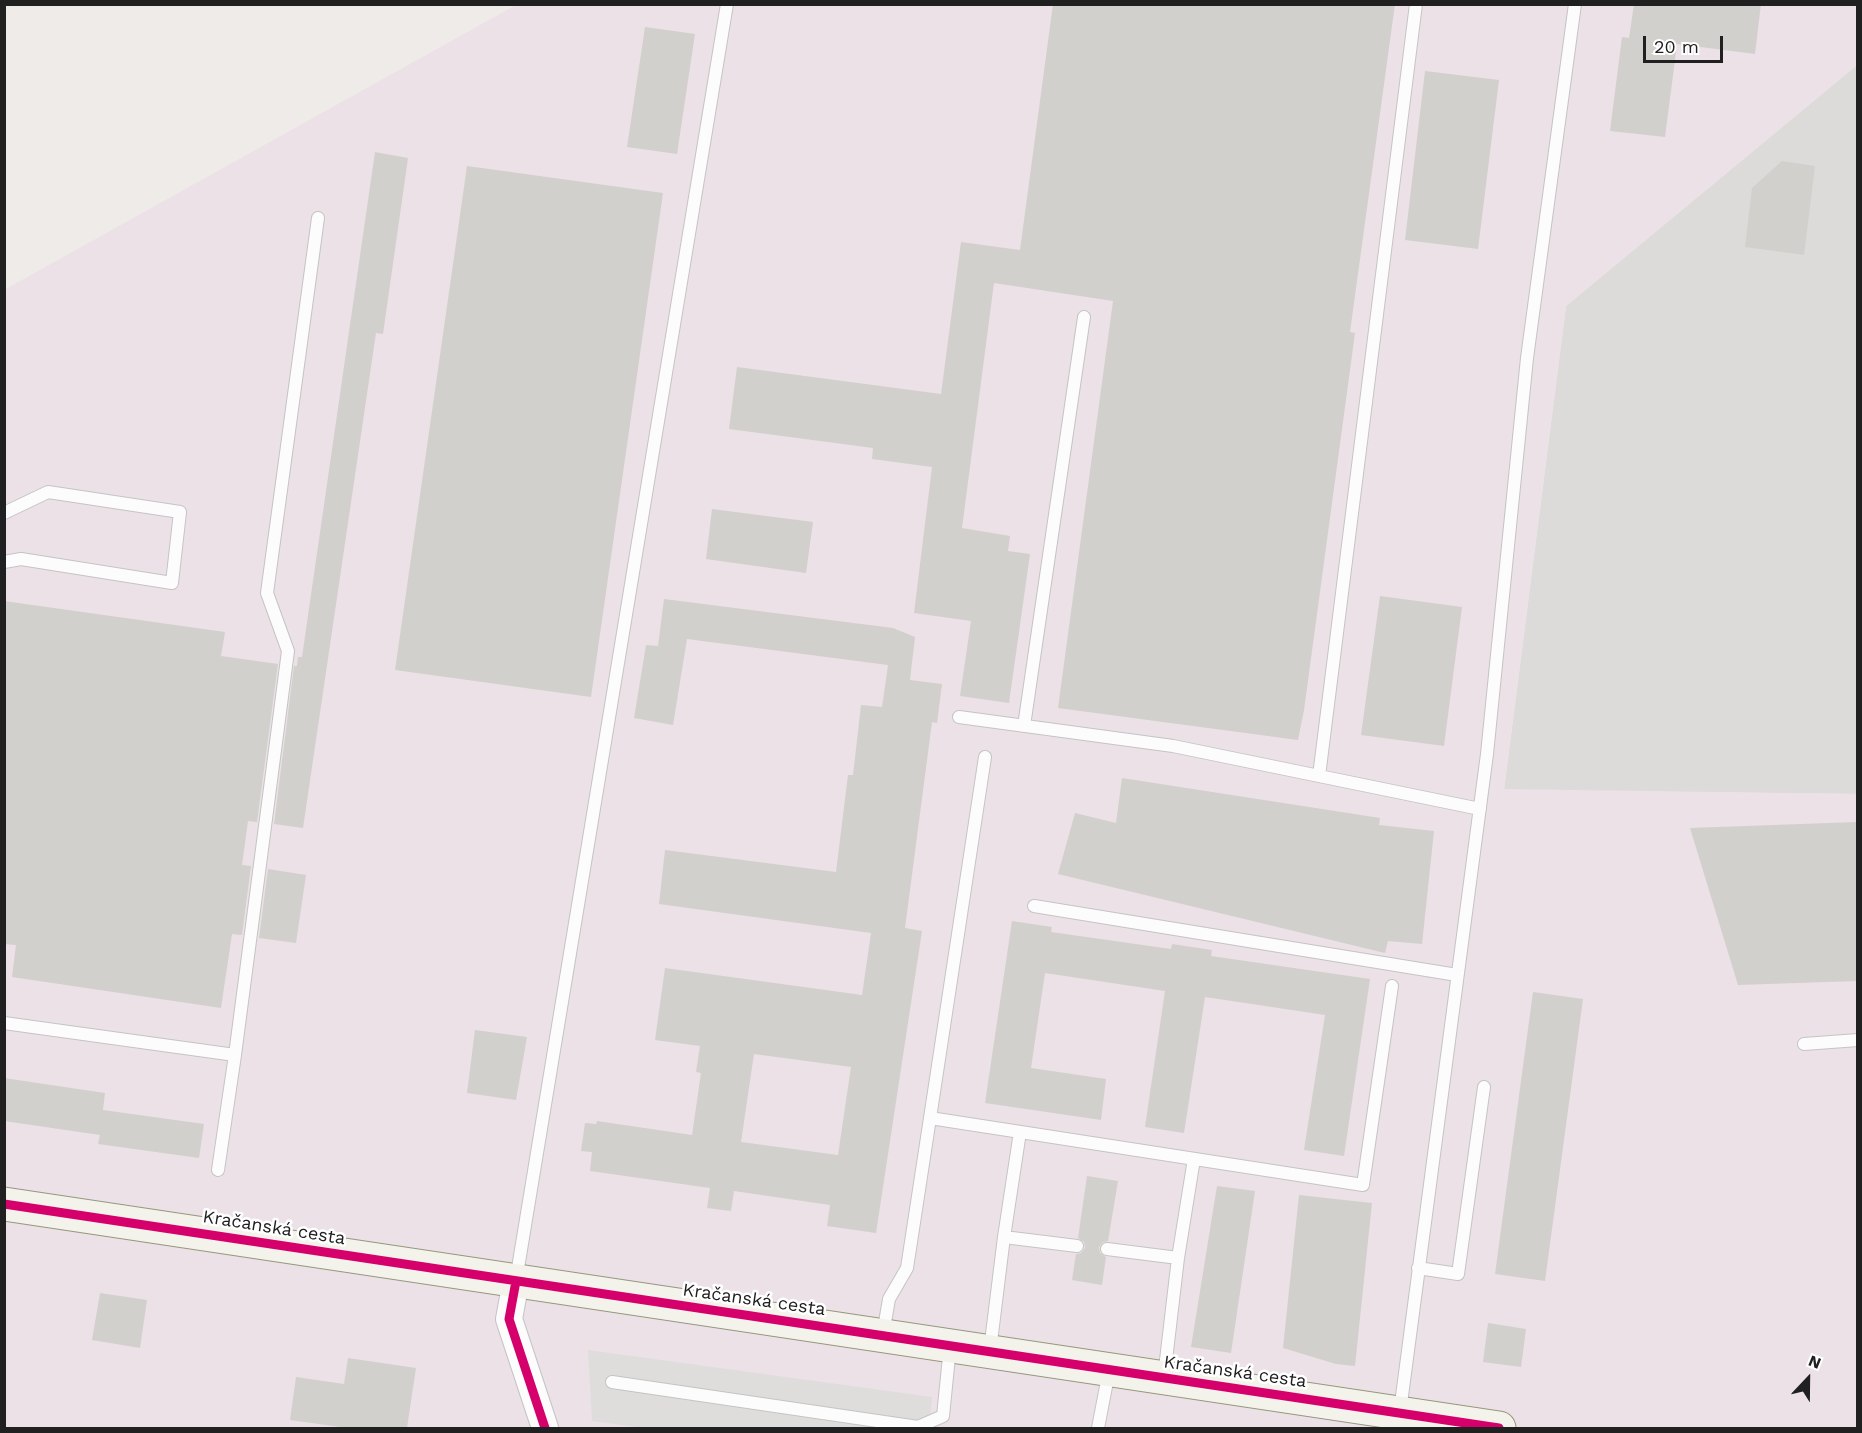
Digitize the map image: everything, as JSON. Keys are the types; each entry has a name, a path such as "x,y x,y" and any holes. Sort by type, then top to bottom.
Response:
{"street":[{"name":"Kračanská cesta","path":"4,1204 1499,1428"},
{"path":"516,1281 509,1319 545,1428"}],"lane":[{"path":"516,1281 727,4"},
{"path":"1319,776 1416,4"},
{"path":"1399,1413 1480,809 1527,358 1575,4"},
{"path":"218,1170 288,651 267,593 318,218"},
{"path":"1024,726 1084,317"},
{"path":"4,513 48,492 180,512 172,584 21,559 4,562"},
{"path":"959,717 1173,746 1480,809"},
{"path":"883,1336 889,1299 907,1268 985,757"},
{"path":"1034,906 1457,975"},
{"path":"930,1118 1363,1185 1392,986"},
{"path":"4,1023 235,1055"},
{"path":"1804,1044 1857,1040"},
{"path":"1418,1268 1458,1274 1484,1087"},
{"path":"990,1352 1020,1132"},
{"path":"1164,1378 1178,1258 1194,1159"},
{"path":"1004,1237 1077,1246"},
{"path":"1107,1249 1178,1258"},
{"path":"612,1382 918,1427 943,1416 950,1346"},
{"path":"1098,1428 1109,1370"}],"shaded area":[{"path":"516,5 1857,5 1857,65 1566,306 1504,789 1857,794 1857,1428 5,1428 4,290"},
{"path":"1857,65 1857,794 1504,790 1566,306"},
{"path":"588,1350 932,1397 929,1428 644,1428 592,1421"}],"building":[{"path":"1053,4 1395,4 1350,332 1355,333 1298,740 1058,708 1113,301 994,283 962,528 1010,536 1008,551 1030,554 1009,703 960,696 971,621 914,613 932,467 872,459 873,448 729,429 737,367 941,394 961,242 1020,250"},
{"path":"1634,4 1761,4 1755,54 1677,44 1665,137 1610,131 1622,37 1629,38"},
{"path":"645,27 695,34 677,154 627,147"},
{"path":"1425,71 1499,80 1478,249 1405,240"},
{"path":"375,152 408,158 383,334 376,333 303,828 274,824 294,666 297,666 298,657 302,657"},
{"path":"1782,161 1815,166 1804,255 1745,247 1752,188"},
{"path":"467,166 663,193 591,697 395,670"},
{"path":"712,509 813,522 806,573 706,559"},
{"path":"1380,596 1462,607 1444,746 1361,735"},
{"path":"664,599 893,628 915,637 910,680 942,684 937,723 932,722 905,928 922,931 876,1233 827,1226 830,1205 734,1191 731,1211 707,1208 710,1188 590,1171 592,1152 581,1151 585,1123 596,1124 597,1121 692,1135 701,1073 696,1072 700,1046 655,1040 665,968 862,995 871,933 659,904 665,850 836,872 848,775 853,775 861,705 882,707 888,665 687,639 673,725 634,718 646,645 658,646","holes":["754,1054 851,1067 838,1155 741,1142"]},
{"path":"4,601 225,632 221,656 278,664 257,822 248,821 242,865 251,866 242,935 232,934 221,1008 12,977 16,945 4,944"},
{"path":"1122,778 1380,818 1379,825 1434,831 1422,944 1388,941 1385,953 1058,874 1075,813 1116,823"},
{"path":"1857,822 1857,981 1738,985 1690,828"},
{"path":"268,869 306,875 296,943 259,938"},
{"path":"1012,921 1052,927 1051,932 1171,949 1172,944 1212,950 1211,956 1370,979 1344,1156 1304,1150 1325,1015 1205,997 1184,1133 1145,1127 1165,991 1045,973 1031,1068 1106,1079 1101,1120 985,1103"},
{"path":"1533,992 1583,999 1545,1281 1495,1274"},
{"path":"475,1030 527,1037 516,1100 467,1093"},
{"path":"4,1078 105,1093 103,1110 204,1124 199,1158 98,1144 100,1135 4,1121"},
{"path":"1087,1176 1118,1181 1108,1241 1103,1242 1099,1247 1100,1253 1106,1257 1102,1285 1072,1280 1076,1254 1081,1253 1085,1248 1084,1242 1078,1238"},
{"path":"1217,1186 1255,1191 1231,1353 1191,1347"},
{"path":"1299,1195 1372,1203 1355,1366 1336,1364 1283,1348"},
{"path":"100,1293 147,1300 140,1348 92,1340"},
{"path":"1488,1323 1526,1329 1521,1367 1483,1362"},
{"path":"348,1358 416,1368 407,1428 347,1428 290,1420 296,1377 344,1384"}],"cycle path":[{"path":"4,1204 1499,1428"},
{"path":"516,1281 509,1319 545,1428"}]}
